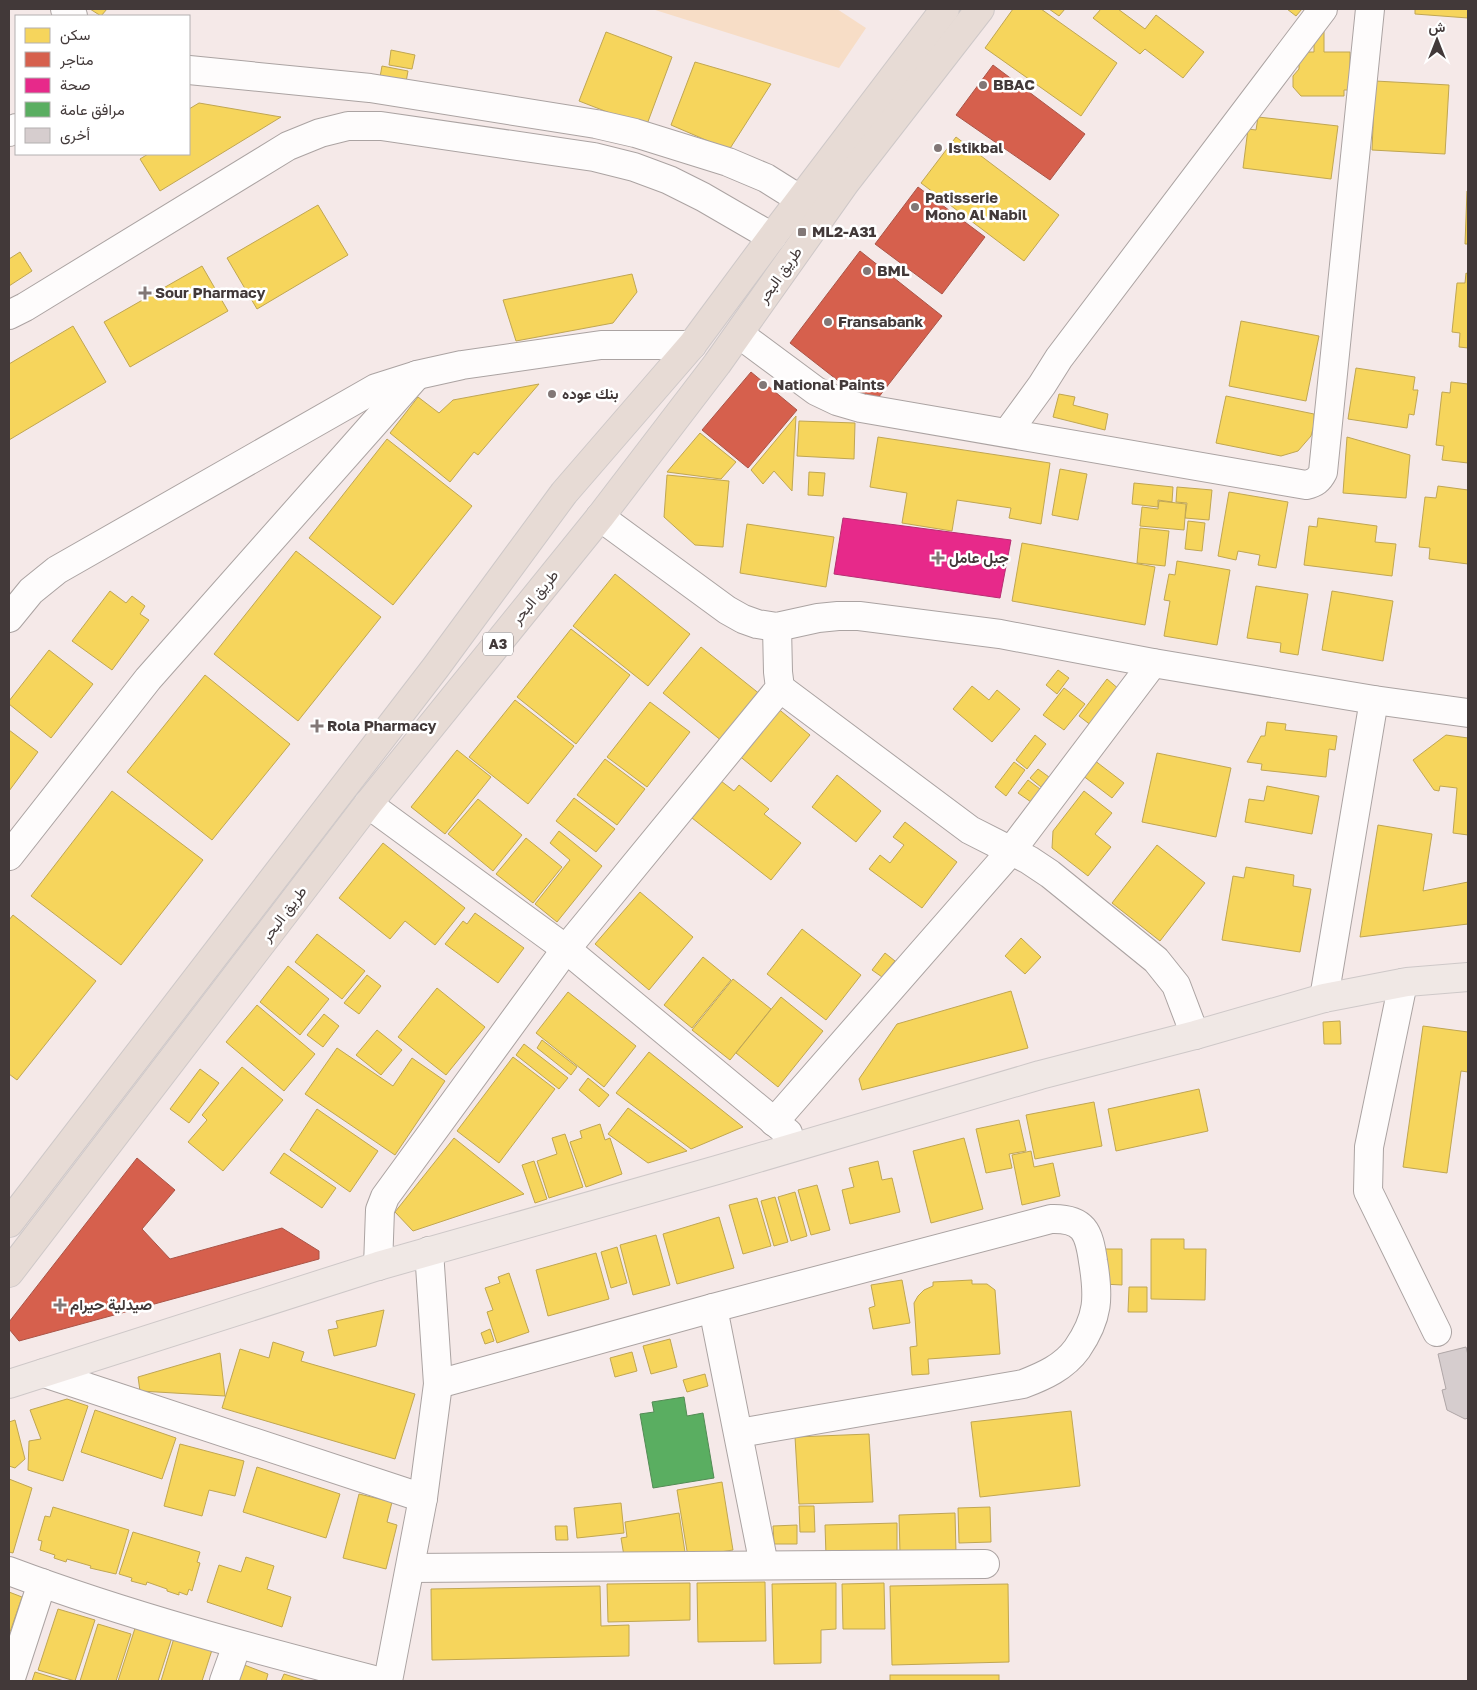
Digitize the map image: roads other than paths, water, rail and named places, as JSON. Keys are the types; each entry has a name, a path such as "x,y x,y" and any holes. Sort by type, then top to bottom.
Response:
{"highway":[{"name":"طريق البحر","path":"9,1223 436,667 564,493 692,345 944,9"},
{"name":"طريق البحر","path":"9,1273 368,804 600,517 738,334 845,183 980,9"}],"main road":[{"path":"9,1384 378,1266 803,1145 1040,1075 1195,1035 1324,998 1403,983 1468,977"}],"street":[{"path":"1007,433 1059,358 1323,9"},
{"path":"738,334 816,391 836,401 861,408 1306,485 1313,484 1323,472 1370,9"},
{"path":"190,70 370,88 596,124 635,133 728,162 766,178 801,200"},
{"path":"9,315 288,146 320,133 348,126 381,126 594,157 634,167 669,180 703,197 772,237"},
{"path":"9,618 31,591 57,570 376,388 417,375 462,364 601,345 692,345"},
{"path":"9,856 148,679 417,375"},
{"path":"600,517 727,610 757,624 777,627 818,618 859,616 1000,634 1153,663 1374,700 1468,713"},
{"path":"777,627 780,688 951,817 1050,874 1156,960 1176,985 1195,1035"},
{"path":"774,1122 1011,851 1153,663"},
{"path":"378,1266 380,1210 385,1197 566,949 780,688"},
{"path":"1324,998 1374,700"},
{"path":"368,804 566,949 803,1145"},
{"path":"1403,983 1369,1147 1368,1191 1436,1332"},
{"path":"438,1384 713,1308 1051,1219 1063,1218 1080,1224 1088,1234 1098,1298 1094,1317 1077,1350 1062,1365 1043,1376 1023,1384 738,1433"},
{"path":"388,1681 423,1498 438,1384 429,1251"},
{"path":"713,1308 764,1565"},
{"path":"44,1372 423,1498"},
{"path":"411,1568 985,1564"},
{"path":"9,1571 237,1645 378,1681"},
{"path":"10,1681 42,1583"},
{"path":"224,1681 237,1645"}],"place":[{"name":"BBAC","path":"983,85"},
{"name":"Istikbal","path":"938,148"},
{"name":"Patisserie Mono Al Nabil","path":"915,207"},
{"name":"ML2-A31","path":"802,232"},
{"name":"BML","path":"867,271"},
{"name":"Sour Pharmacy","path":"145,293"},
{"name":"Fransabank","path":"828,322"},
{"name":"National Paints","path":"763,385"},
{"name":"بنك عوده","path":"552,394"},
{"name":"جبل عامل","path":"938,558"},
{"name":"Rola Pharmacy","path":"317,726"},
{"name":"صيدلية حيرام","path":"60,1305"}]}
